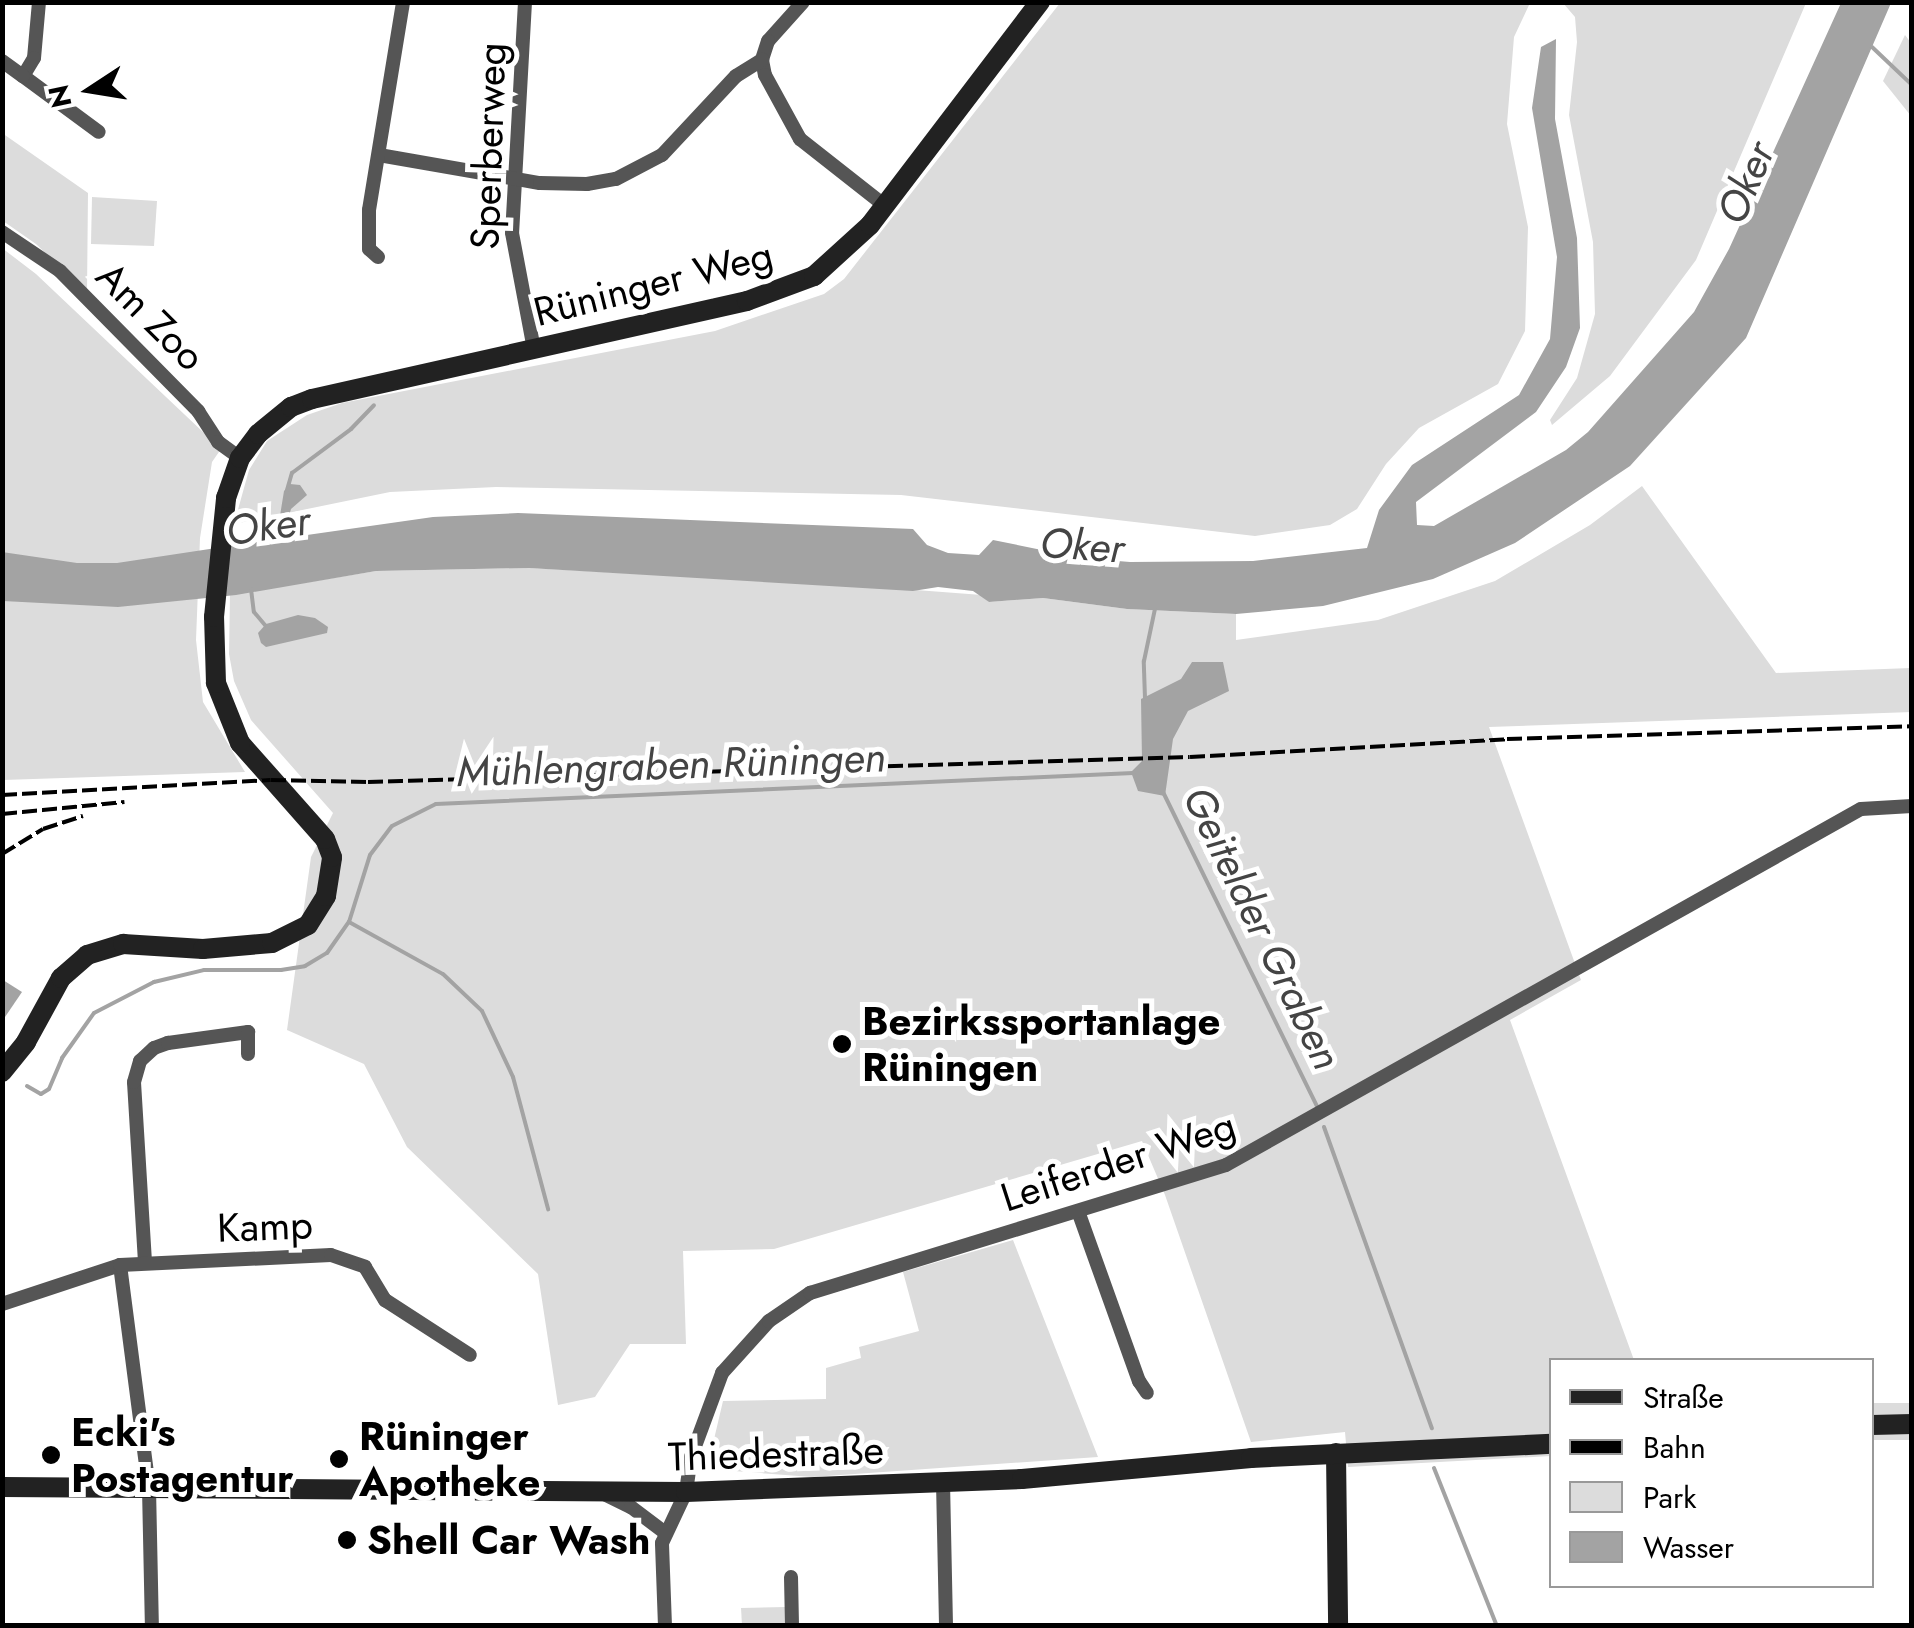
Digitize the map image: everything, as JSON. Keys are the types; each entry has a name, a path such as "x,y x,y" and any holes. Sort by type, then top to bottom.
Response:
{"street":[{"path":"23,76 34,58 39,2"},
{"path":"378,257 369,249 367,232 403,2"},
{"name":"Sperberweg","path":"525,2 514,179 515,258 534,348"},
{"path":"803,2 768,41 762,60 765,76 800,140 885,206"},
{"name":"Rüninger Weg","path":"240,458 274,420 312,399 783,290 814,276 844,253 885,206 1040,2"},
{"path":"379,155 514,179 587,184 644,168 673,146 736,76 762,60"},
{"path":"2,61 99,132"},
{"name":"Am Zoo","path":"2,232 60,271 188,399 218,442 240,458"},
{"path":"2,1072 26,1042 61,978 87,955 123,944 203,949 272,943 308,925 326,896 332,857 324,839 252,760 216,683 214,617 222,526 230,480 240,458"},
{"name":"Leiferder Weg","path":"664,1532 686,1492 691,1457 722,1373 769,1321 810,1293 851,1277 1208,1172 1247,1156 1861,810 1912,806"},
{"path":"145,1262 134,1082 140,1061 168,1042 248,1032 248,1054"},
{"path":"1078,1211 1139,1381 1148,1394"},
{"name":"Kamp","path":"2,1304 120,1265 331,1255 365,1267 384,1300 470,1355"},
{"path":"120,1265 149,1488 152,1626"},
{"path":"1874,1426 1912,1424"},
{"name":"Thiedestraße","path":"2,1487 686,1492 943,1482 1336,1454 1549,1444"},
{"path":"1336,1454 1338,1626"},
{"path":"943,1482 946,1626"},
{"path":"599,1492 631,1506 664,1532 665,1626"},
{"path":"791,1578 792,1626"}],"green space":[{"path":"1060,3 1530,3 1514,37 1507,124 1528,227 1525,331 1498,384 1419,428 1386,464 1357,509 1330,525 1255,536 901,495 496,487 390,492 234,524 249,470 267,441 307,415 342,403 715,331 824,294 844,279"},
{"path":"1563,3 1806,3 1696,260 1610,376 1552,425 1550,420 1577,378 1595,314 1593,242 1569,115 1577,42 1575,17"},
{"path":"1905,35 1911,43 1911,116 1883,81"},
{"path":"2,133 88,193 87,293 36,244 3,221"},
{"path":"92,197 157,201 154,246 91,244"},
{"path":"2,248 36,274 221,449 212,462 200,538 196,640 203,702 245,772 3,780"},
{"path":"1642,486 1776,673 1911,668 1912,712 1489,727 1581,980 1510,1020 1633,1358 1549,1358 1549,1456 1348,1467 1345,1432 1251,1442 1165,1195 1142,1141 774,1249 683,1251 686,1344 630,1344 595,1397 558,1405 538,1274 407,1147 364,1064 287,1030 311,857 333,813 251,720 234,681 229,654 230,595 376,571 529,568 850,585 982,595 989,602 1043,598 1127,609 1236,614 1236,640 1378,620 1495,581 1590,525"},
{"path":"1013,1240 1098,1457 812,1477 707,1469 723,1401 826,1399 826,1368 861,1358 859,1347 919,1331 903,1272"},
{"path":"1874,1403 1911,1403 1911,1440 1874,1440"},
{"path":"786,1607 786,1625 742,1625 741,1608"}],"water":[{"path":"1841,3 1891,3 1746,338 1630,466 1515,543 1433,579 1323,606 1236,614 1127,609 1043,598 989,602 973,591 938,587 913,591 529,568 376,571 236,595 118,607 3,601 2,552 77,563 117,563 263,541 278,528 284,491 290,484 300,485 307,495 291,509 287,523 307,535 433,517 518,513 913,529 927,545 948,553 979,555 993,540 1081,558 1130,562 1253,561 1367,548 1379,510 1412,465 1519,395 1550,339 1557,257 1532,108 1541,47 1556,39 1555,119 1577,238 1580,328 1566,367 1536,412 1416,502 1417,525 1434,526 1566,450 1588,432 1694,312 1729,249"},
{"path":"298,615 315,618 328,627 327,633 266,647 261,643 258,633 266,624"},
{"path":"1192,662 1223,662 1229,691 1188,711 1173,739 1165,796 1138,791 1131,772 1142,761 1141,699 1181,679"},
{"path":"3,980 22,992 3,1020"}],"waterway":[{"path":"1872,47 1912,85"},
{"name":"Oker","path":"287,490 292,473 351,429 374,405"},
{"path":"251,589 254,612 265,625"},
{"name":"Mühlengraben Rüningen","path":"1145,698 1144,661 1155,609"},
{"name":"Mühlengraben Rüningen","path":"27,1086 41,1094 49,1089 62,1058 94,1013 154,982 204,970 281,970 305,966 327,953 349,922 370,855 392,826 436,804 1133,773"},
{"name":"Geitelder Graben","path":"1163,792 1317,1107"},
{"path":"349,922 443,974 482,1011 513,1077 548,1209"},
{"name":"Geitelder Graben","path":"1324,1127 1432,1428"},
{"name":"Geitelder Graben","path":"1434,1468 1497,1626"}],"railway":[{"path":"2,795 271,780 368,782 1190,757 1507,739 1912,726"},
{"path":"2,814 124,802"},
{"path":"2,854 43,829 83,816"}],"place":[{"name":"Bezirkssportanlage Rüningen","path":"842,1044"},
{"name":"Ecki's Postagentur","path":"51,1455"},
{"name":"Rüninger Apotheke","path":"339,1459"},
{"name":"Shell Car Wash","path":"347,1540"}]}
